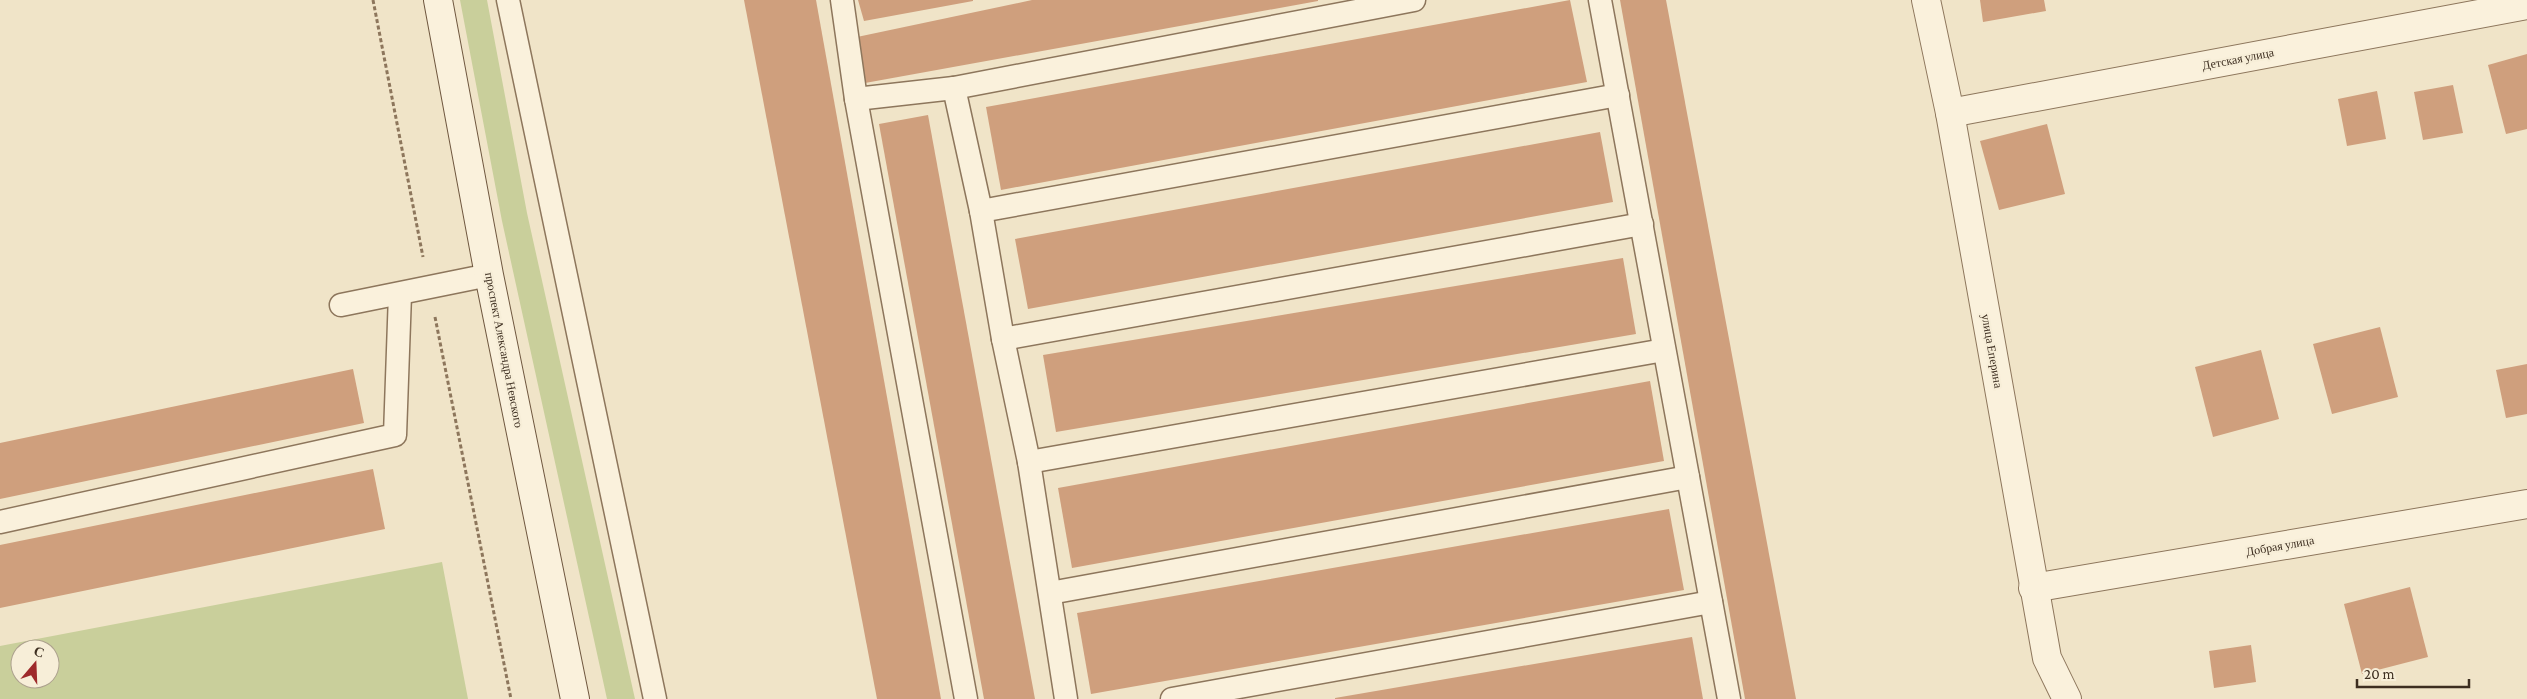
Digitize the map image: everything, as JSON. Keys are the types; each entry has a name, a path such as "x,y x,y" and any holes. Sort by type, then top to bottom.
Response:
{"street":[{"name":"проспект Александра Невского","path":"438,0 489,274 574,699"},
{"name":"улица Еперина","path":"1926,0 1950,113 2033,588 2047,658 2067,699"},
{"name":"Детская улица","path":"1950,113 2527,5"},
{"name":"Добрая улица","path":"2033,588 2527,504"}],"lane":[{"path":"508,0 655,699"},
{"path":"842,0 856,99 966,699"},
{"path":"856,99 954,88 1414,0"},
{"path":"1600,0 1729,699"},
{"path":"954,88 981,211 1003,339 1029,462 1066,699"},
{"path":"981,211 1618,95"},
{"path":"1003,339 1642,224"},
{"path":"341,305 489,274"},
{"path":"0,522 396,435 400,294"},
{"path":"1029,462 1664,350"},
{"path":"1050,593 1688,476"},
{"path":"1172,699 1711,602"}],"path":[{"path":"373,0 511,699"}],"green space":[{"path":"460,0 487,0 527,213 635,699 607,699 502,221"},
{"path":"442,562 468,699 0,699 0,646 10,644 10,689 60,689 60,639 37,639"}],"building":[{"path":"744,0 816,0 941,699 877,699"},
{"path":"858,0 973,0 973,1 864,21"},
{"path":"1032,0 1318,1 865,83 857,37"},
{"path":"1570,0 1587,82 1001,190 986,107"},
{"path":"1620,0 1666,0 1796,699 1745,699"},
{"path":"1980,0 2044,0 2046,11 1983,22"},
{"path":"2527,54 2527,129 2506,134 2488,65"},
{"path":"2453,85 2463,133 2423,140 2414,92"},
{"path":"2377,91 2386,139 2347,146 2338,99"},
{"path":"928,115 1035,699 984,699 879,124"},
{"path":"2047,124 2065,194 1999,210 1980,141"},
{"path":"1600,132 1613,202 1028,309 1015,239"},
{"path":"1623,258 1636,334 1056,432 1043,355"},
{"path":"2380,327 2398,397 2332,414 2313,344"},
{"path":"2261,350 2279,419 2213,437 2195,367"},
{"path":"2527,364 2527,414 2506,418 2496,370"},
{"path":"353,369 364,423 0,499 0,443"},
{"path":"1650,381 1664,461 1072,568 1058,488"},
{"path":"373,469 385,529 0,608 0,545"},
{"path":"1669,509 1684,590 1091,694 1077,613"},
{"path":"2410,587 2428,657 2362,674 2344,604"},
{"path":"1692,637 1703,699 1335,699 1335,698"},
{"path":"2251,645 2256,682 2214,688 2209,651"}]}
